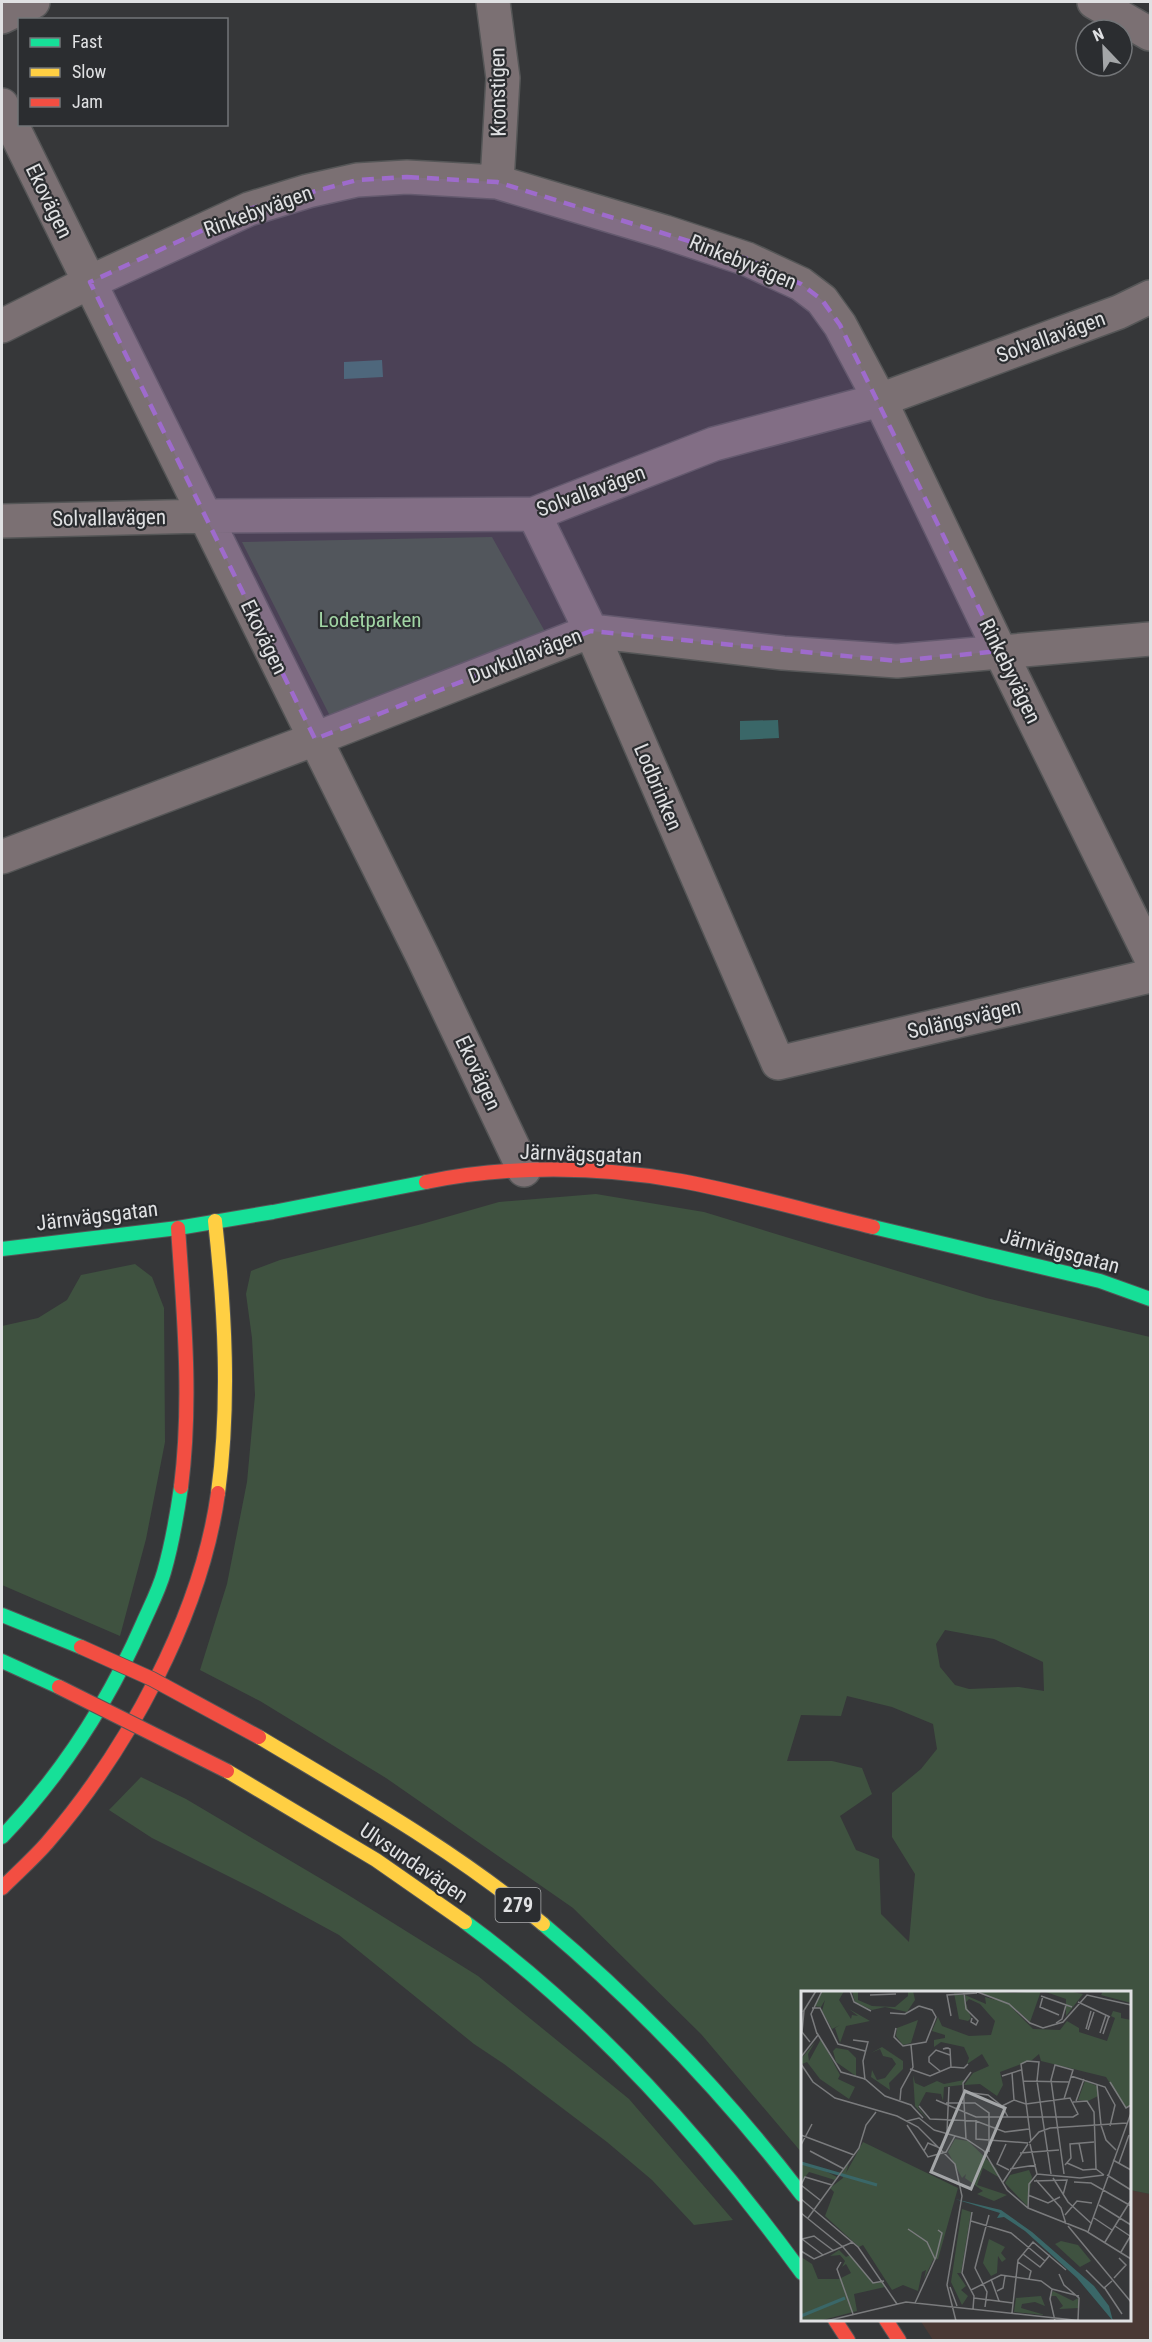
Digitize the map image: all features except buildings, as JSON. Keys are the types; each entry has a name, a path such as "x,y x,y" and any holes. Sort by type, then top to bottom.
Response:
{"main road":[{"name":"Järnvägsgatan","path":"2,1250 178,1228 435,1180 524,1170 600,1172 681,1181 1100,1281 1150,1299"},
{"path":"2,1888 46,1845 82,1800 114,1753 148,1693 173,1641 195,1585 213,1517 224,1448 225,1385 219,1257 215,1221"},
{"path":"2,1837 68,1758 108,1696 137,1637 165,1568 180,1487 188,1406 187,1341 178,1228"},
{"name":"Ulvsundavägen","path":"2,1615 152,1679 259,1737 439,1848 519,1905 600,1976 657,2031 740,2120 801,2194"},
{"name":"Ulvsundavägen","path":"2,1661 227,1771 336,1835 424,1892 512,1959 580,2018 655,2091 707,2149 767,2223 801,2272"},
{"path":"2,1675 59,1687"},
{"path":"836,2321 848,2340"},
{"path":"887,2321 898,2340"}],"street":[{"path":"2,17 33,2"},
{"name":"Kronstigen","path":"493,2 503,78 497,183"},
{"path":"1094,2 1150,34"},
{"name":"Ekovägen","path":"2,105 427,966 524,1170"},
{"name":"Rinkebyvägen","path":"2,326 90,282 249,209 308,191 357,180 407,177 497,183 665,232 747,259 801,284 822,300 840,325 880,400 1150,956"},
{"name":"Solvallavägen","path":"2,521 204,516 534,514 714,444 880,400 1119,312 1150,297"},
{"name":"Lodbrinken","path":"534,514 591,631 778,1063"},
{"name":"Duvkullavägen","path":"2,856 591,631 783,653 897,661 1150,639"},
{"name":"Solängsvägen","path":"778,1063 1150,976"}],"highlighted area":[{"path":"407,177 497,182 747,259 801,284 822,300 840,325 1000,651 897,661 591,631 315,739 90,282 249,209 357,180"}],"shaded area":[{"path":"1131,2190 1150,2194 1150,2340 933,2340 921,2321 1131,2321"}],"green space":[{"name":"Lodetparken","path":"492,537 548,637 332,720 242,542"},
{"path":"596,1194 704,1212 986,1298 1150,1337 1150,2194 1131,2190 1131,1991 801,1991 801,2152 701,2034 573,1908 386,1778 260,1701 200,1670 227,1584 247,1482 255,1395 252,1338 246,1294 251,1271 280,1260 499,1202","holes":["945,1630 994,1639 1043,1662 1044,1691 1019,1687 969,1689 955,1685 940,1667 936,1644","847,1696 892,1707 933,1724 937,1749 921,1769 892,1793 892,1837 915,1874 909,1942 881,1914 879,1859 856,1850 840,1816 872,1794 862,1768 832,1761 787,1761 801,1715 841,1716"]},
{"path":"135,1264 152,1277 164,1308 165,1442 146,1539 120,1636 2,1585 2,1326 38,1318 67,1300 81,1275"},
{"path":"141,1777 186,1799 345,1893 478,1976 629,2099 733,2220 694,2225 652,2180 607,2142 474,2044 339,1935 152,1838 109,1810"}],"water":[{"path":"382,360 383,377 344,379 344,362"},
{"path":"778,720 779,738 740,740 740,721"}],"traffic: fast":[{"path":"2,1249 178,1228 426,1182"},
{"path":"873,1227 1100,1281 1150,1299"},
{"path":"2,1837 64,1763 115,1681 162,1579 172,1540 181,1487"},
{"path":"2,1615 81,1647"},
{"path":"2,1661 59,1687"},
{"path":"465,1922 560,1999 647,2085 727,2177 801,2272"},
{"path":"543,1924 613,1986 680,2052 743,2122 801,2194"}],"traffic: slow":[{"path":"215,1221 225,1357 224,1425 218,1493"},
{"path":"259,1737 369,1802 440,1848 510,1897 543,1924"},
{"path":"227,1771 376,1860 465,1922"}],"traffic: jam":[{"path":"426,1182 457,1176 521,1170 618,1172 705,1186 873,1227"},
{"path":"178,1228 186,1390 181,1487"},
{"path":"2,1888 42,1849 77,1806 132,1724 178,1633 209,1540 218,1493"},
{"path":"81,1647 152,1679 259,1737"},
{"path":"59,1687 227,1771"},
{"path":"836,2321 848,2340"},
{"path":"887,2321 899,2340"}]}
